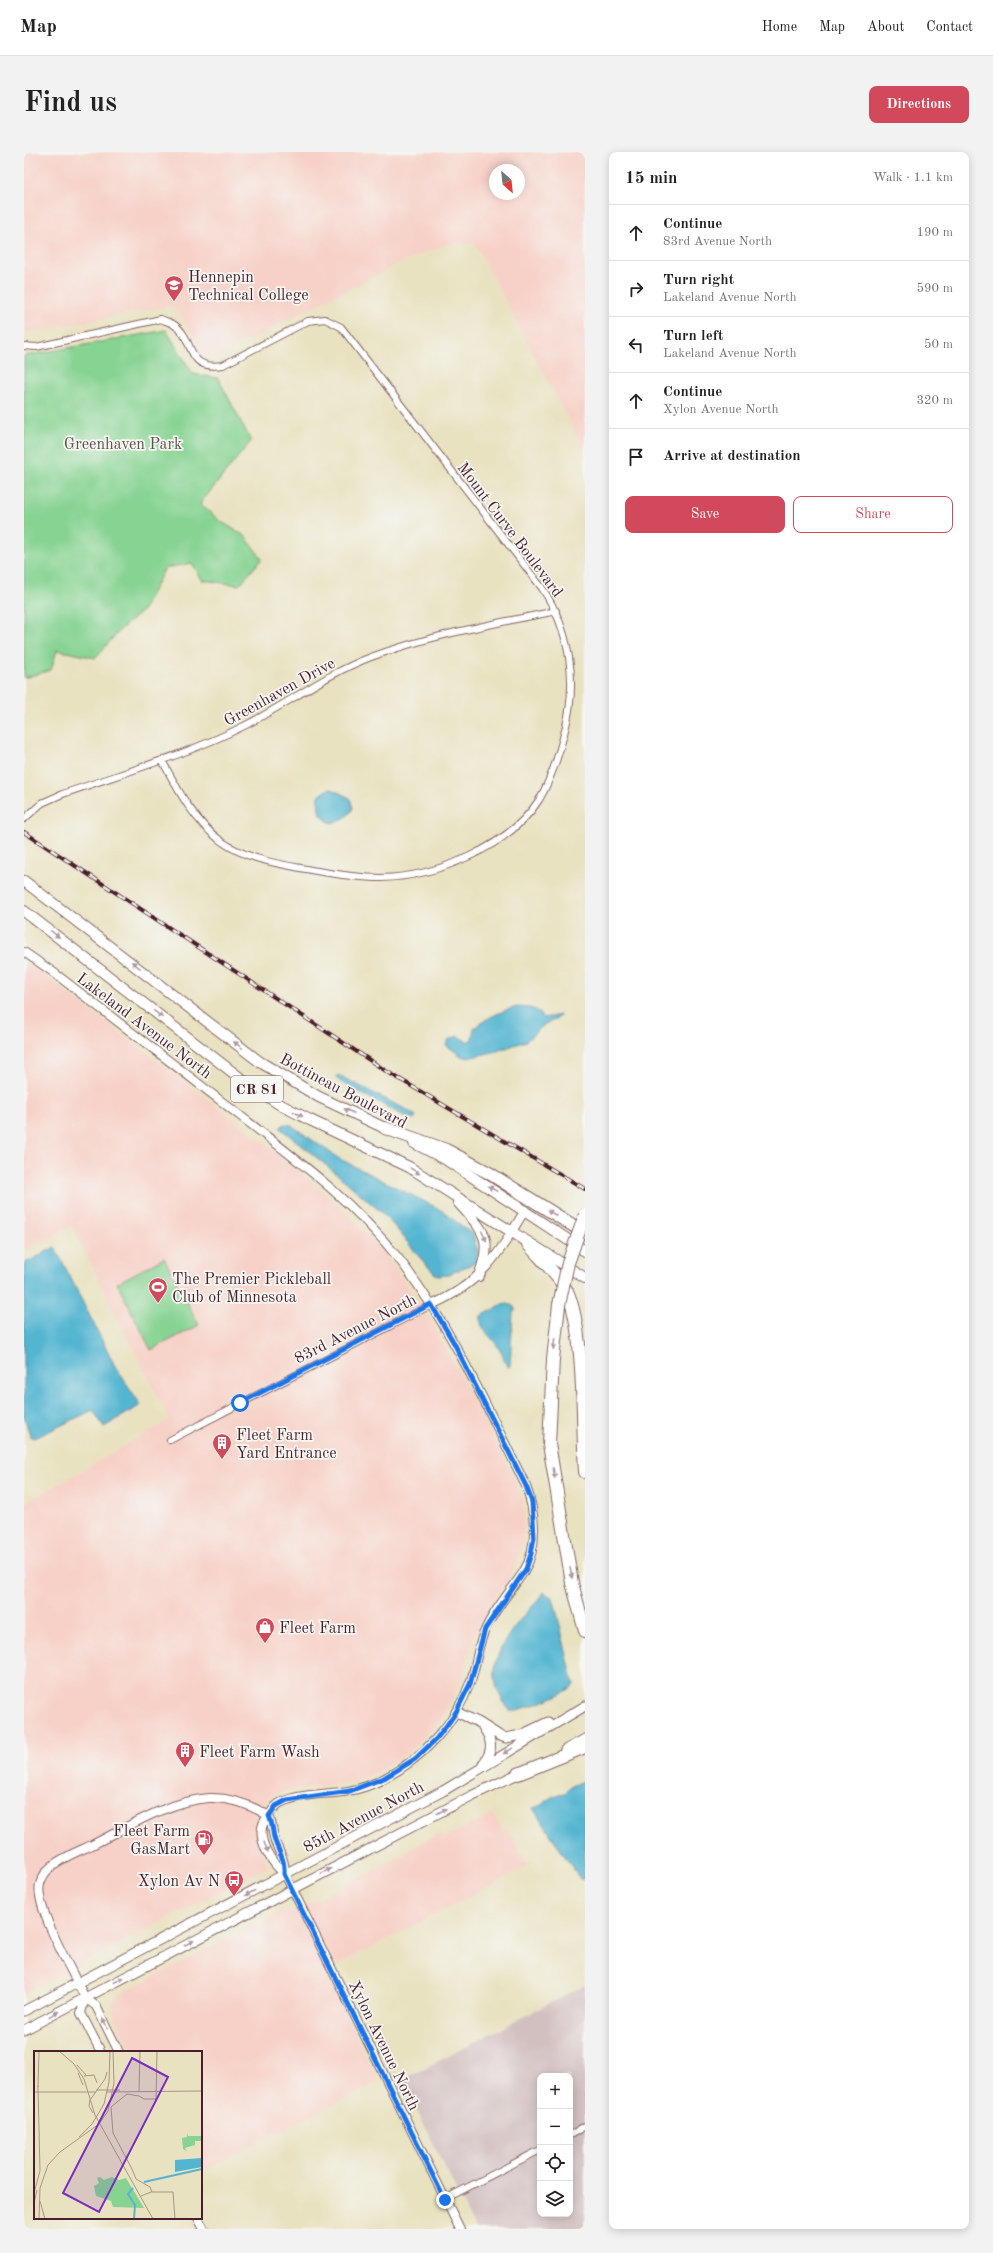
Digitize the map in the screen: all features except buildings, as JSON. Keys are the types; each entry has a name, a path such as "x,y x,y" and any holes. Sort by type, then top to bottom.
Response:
{"highway":[{"name":"Bottineau Boulevard","path":"24,881 260,1062 319,1097 385,1128 445,1159 525,1210 585,1251"},
{"name":"CR 81","path":"24,911 244,1081 285,1107 409,1167 512,1232 528,1244 585,1278"},
{"path":"385,1128 446,1150 489,1173 585,1233"},
{"path":"452,1194 475,1222 486,1240 486,1259 479,1276"},
{"path":"585,1215 568,1263 559,1305 553,1359 549,1444 572,1583 585,1631"},
{"path":"528,1244 567,1291 577,1320 582,1347 585,1472"},
{"path":"518,1774 585,1747"}],"main road":[{"name":"85th Avenue North","path":"24,2011 443,1791 585,1706"},
{"path":"456,1712 478,1722 500,1736 513,1738 543,1723 567,1716"},
{"path":"478,1722 488,1734 491,1748 491,1753 481,1768"},
{"name":"85th Avenue North","path":"24,2030 292,1889 585,1739"}],"street":[{"name":"Mount Curve Boulevard","path":"24,346 36,347 161,319 174,324 182,334 195,359 203,365 211,367 223,365 308,321 325,319 334,322 341,327 532,575 556,611 566,638 570,659 572,687 568,719 550,778 538,801 514,829 478,853 459,860 407,875 382,878 334,874 261,860 222,842 205,827 191,812 162,760"},
{"name":"Greenhaven Drive","path":"24,818 42,803 50,799 216,740 247,724 336,672 369,658 403,645 556,611"},
{"name":"Lakeland Avenue North","path":"24,952 157,1051 335,1191 380,1237 431,1304 454,1343 526,1486 532,1502 534,1537 526,1569 485,1629 470,1684 456,1712 436,1739 423,1752 384,1778 350,1791 287,1800 276,1806 263,1824 264,1844 275,1867 284,1874"},
{"name":"83rd Avenue North","path":"170,1440 431,1304 448,1297 479,1276 493,1260 525,1210"},
{"path":"118,2051 96,2006 85,1998 48,1921 40,1901 40,1885 45,1873 60,1861 139,1821 176,1806 209,1798 253,1806 269,1816 273,1826 276,1843 285,1862 284,1874"},
{"name":"Xylon Avenue North","path":"284,1874 460,2229"},
{"path":"85,1998 81,2013 100,2051"},
{"path":"573,2133 585,2126"},
{"path":"445,2200 537,2152"},
{"path":"199,2219 204,2229"}],"shaded area":[{"name":"Hennepin Technical College","path":"24,152 585,152 585,451 475,244 447,244 400,263 212,358 202,353 180,314 170,306 24,333"},
{"path":"24,962 36,969 257,1137 334,1201 382,1250 431,1319 518,1485 524,1512 523,1544 511,1576 488,1606 472,1641 463,1678 445,1713 434,1729 410,1751 378,1772 350,1782 285,1790 270,1798 256,1818 256,1834 260,1850 269,1866 24,1994 24,1504 169,1420 72,1226 24,1250"},
{"path":"493,1814 503,1831 508,1829 528,1866 324,1972 379,2081 202,2170 202,2051 132,2051 113,2014 112,2004 119,1994 282,1911 293,1912 404,1855 412,1847 441,1833 444,1838"},
{"path":"585,1985 585,2229 475,2229 402,2080"}],"green space":[{"name":"Greenhaven Park","path":"166,330 193,374 218,378 251,441 200,504 220,521 245,536 262,559 239,585 202,580 192,563 165,568 143,610 120,630 95,658 57,650 51,670 24,678 24,356"},
{"name":"The Premier Pickleball Club of Minnesota","path":"164,1258 199,1325 151,1350 117,1283"}],"water":[{"path":"330,788 350,798 353,808 344,818 331,823 321,815 318,805 319,796"},
{"path":"517,1007 535,1010 541,1014 543,1018 561,1015 557,1019 545,1024 526,1041 497,1051 468,1058 461,1056 446,1045 448,1040 458,1036 467,1042 472,1039 474,1028 479,1024 494,1015"},
{"path":"338,1075 416,1116 414,1119 404,1116 342,1083 336,1078"},
{"path":"284,1124 291,1125 338,1158 443,1211 473,1235 478,1252 476,1262 448,1275 437,1276 383,1214 280,1128"},
{"path":"55,1247 116,1368 141,1405 104,1427 93,1410 35,1438 30,1436 24,1416 24,1264"},
{"path":"508,1304 513,1306 516,1310 513,1312 510,1366 507,1367 500,1350 484,1330 481,1323 481,1316 501,1305"},
{"path":"544,1592 553,1598 574,1685 563,1693 544,1701 511,1711 501,1698 496,1685 495,1673 497,1660 501,1648 508,1636"},
{"path":"585,1780 585,1879 580,1879 533,1808 541,1805 556,1795 565,1793 571,1786"}],"railway":[{"path":"24,832 386,1071 585,1189"}],"place":[{"name":"Hennepin Technical College","path":"174,302"},
{"name":"The Premier Pickleball Club of Minnesota","path":"158,1304"},
{"name":"Fleet Farm Yard Entrance","path":"222,1460"},
{"name":"Fleet Farm","path":"265,1644"},
{"name":"Fleet Farm Wash","path":"185,1768"},
{"name":"Fleet Farm GasMart","path":"204,1856"},
{"name":"Xylon Av N","path":"234,1897"}],"route":[{"path":"240,1403 431,1304 454,1343 526,1486 532,1502 534,1537 531,1554 526,1569 485,1629 479,1646 470,1684 463,1700 436,1739 415,1759 384,1778 367,1786 350,1791 287,1800 276,1806 269,1816 273,1826 276,1843 285,1862 284,1874 445,2200"}]}
